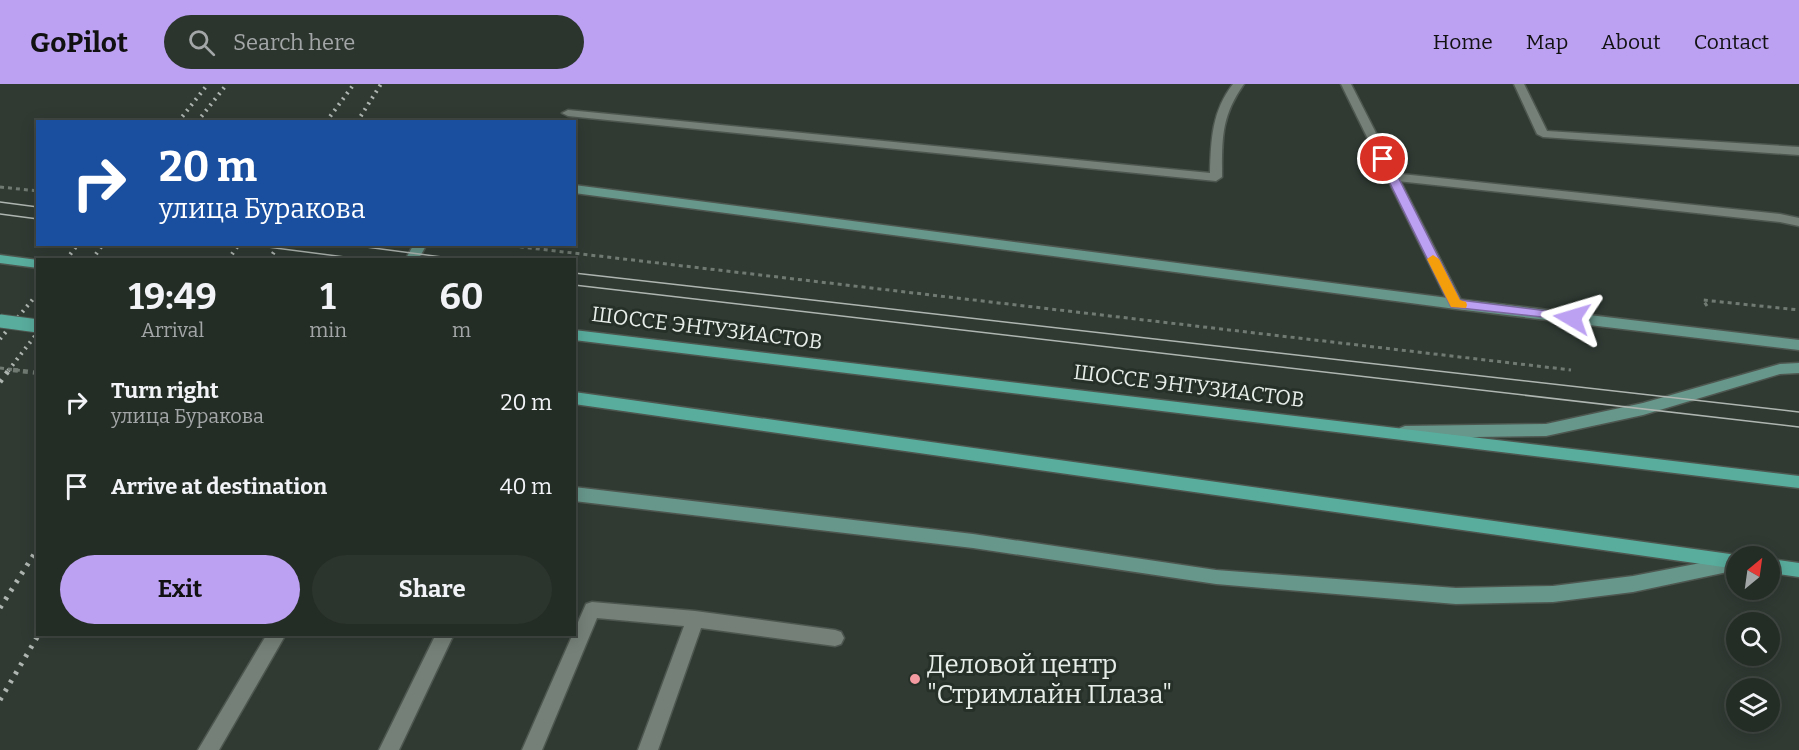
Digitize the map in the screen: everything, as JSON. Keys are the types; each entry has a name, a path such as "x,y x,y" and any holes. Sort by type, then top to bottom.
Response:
{"main road":[{"path":"576,189 1456,304 1799,345"},
{"path":"0,259 36,264"},
{"path":"0,321 36,326"},
{"name":"ШОССЕ ЭНТУЗИАСТОВ","path":"576,334 1799,482"},
{"path":"1387,432 1546,430 1643,409 1780,369 1799,368"},
{"path":"578,399 1726,560"},
{"path":"576,494 973,541 1216,577 1456,596 1553,594 1633,584 1726,564"},
{"path":"1780,567 1799,570"}],"street":[{"path":"568,113 1216,177 1217,123 1230,94 1239,84"},
{"path":"1346,84 1456,304"},
{"path":"1519,84 1543,134 1799,151"},
{"path":"1392,177 1780,218 1799,222"},
{"path":"532,750 592,610 695,619 835,638"},
{"path":"648,750 695,619"},
{"path":"208,750 276,636"},
{"path":"389,750 444,636"}],"path":[{"path":"0,187 36,191"},
{"path":"512,246 1571,370"},
{"path":"0,368 36,373"}],"tram line":[{"path":"0,202 36,207"},
{"path":"0,214 36,219"},
{"path":"260,246 353,258"},
{"path":"358,246 450,258"},
{"path":"576,273 1799,412"},
{"path":"576,285 1799,427"}],"railway":[{"path":"180,120 208,84"},
{"path":"199,120 227,84"},
{"path":"327,120 354,84"},
{"path":"358,120 381,84"},
{"path":"68,258 76,246"},
{"path":"93,258 102,246"},
{"path":"229,258 238,246"},
{"path":"270,258 278,246"},
{"path":"0,339 36,295"},
{"path":"8,371 36,335"},
{"path":"0,382 9,370"},
{"path":"0,608 36,551"},
{"path":"0,700 38,636"}],"slow traffic":[{"path":"1433,259 1456,304 1461,305"}],"place":[{"name":"Деловой центр \"Стримлайн Плаза\"","path":"915,679"}],"route":[{"path":"1383,159 1456,304 1572,318"}]}
